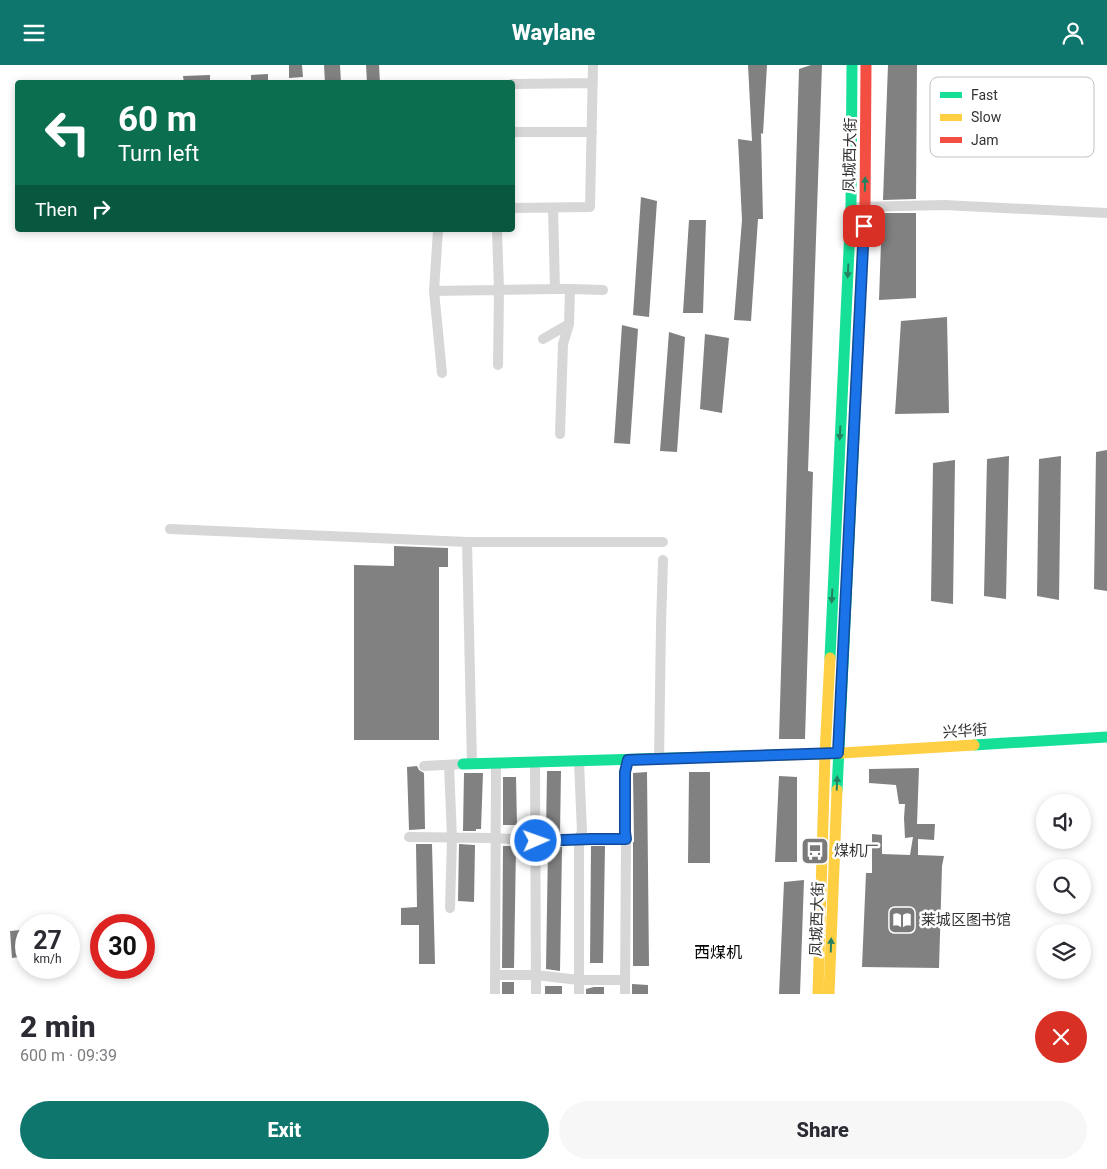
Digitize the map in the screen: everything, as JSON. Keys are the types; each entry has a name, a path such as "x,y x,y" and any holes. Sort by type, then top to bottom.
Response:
{"main road":[{"name":"凤城西大街","path":"818,994 825,754 851,207 852,65"},
{"name":"凤城西大街","path":"829,994 838,753 865,207 866,65"},
{"name":"兴华街","path":"467,764 825,754 1107,737"}],"street":[{"path":"515,209 590,207 593,65"},
{"path":"515,84 593,83"},
{"path":"515,132 592,132"},
{"path":"851,207 944,205 1107,213"},
{"path":"553,208 555,289"},
{"path":"438,232 434,291 442,373"},
{"path":"498,232 498,365"},
{"path":"560,434 563,344 569,324 570,289"},
{"path":"434,291 603,290"},
{"path":"543,339 569,324"},
{"path":"170,529 467,542 663,542"},
{"path":"467,542 467,764"},
{"path":"659,760 663,560"},
{"path":"625,994 625,772 628,760"},
{"path":"579,761 582,832 579,839 579,994"},
{"path":"535,763 536,994"},
{"path":"424,766 467,764"},
{"path":"450,908 452,838 449,765 467,764"},
{"path":"495,994 496,764"},
{"path":"409,837 495,838 536,841 626,839"},
{"path":"495,975 536,975 579,980 625,980"}],"building":[{"path":"289,65 302,65 303,77 289,78"},
{"path":"324,65 340,65 341,80 325,80"},
{"path":"366,65 379,65 380,80 367,80"},
{"path":"748,65 767,65 763,134 761,133 763,219 758,219 751,321 734,320 742,220 738,139 752,141"},
{"path":"811,65 822,65 808,471 813,472 805,739 779,739 799,69"},
{"path":"888,65 917,65 916,199 883,200"},
{"path":"268,74 268,80 251,80 251,75"},
{"path":"210,75 210,80 184,80 183,76"},
{"path":"641,197 657,201 649,317 633,315"},
{"path":"882,213 916,213 916,298 879,300"},
{"path":"689,220 706,220 703,313 683,313"},
{"path":"947,317 949,413 895,414 901,321"},
{"path":"622,325 638,329 630,444 614,443"},
{"path":"669,332 685,337 677,452 660,451"},
{"path":"705,334 729,338 722,413 700,409"},
{"path":"1107,450 1107,591 1094,589 1096,452"},
{"path":"1009,456 1006,599 984,596 987,459"},
{"path":"1061,456 1059,600 1037,596 1039,459"},
{"path":"955,460 953,604 931,601 933,463"},
{"path":"394,546 448,548 448,567 439,567 439,740 354,740 354,565 394,566"},
{"path":"417,766 424,773 425,829 409,830 407,767"},
{"name":"莱城区图书馆","path":"919,768 917,824 935,824 934,840 918,839 918,855 944,856 942,866 939,968 862,967 866,873 872,873 872,834 882,835 882,854 910,855 913,837 905,838 905,804 899,804 896,785 869,783 869,769"},
{"path":"547,771 561,771 560,833 548,834 546,832"},
{"path":"647,772 649,966 633,966 633,773"},
{"path":"689,772 710,772 710,863 688,863"},
{"path":"464,773 483,773 481,829 476,829 476,831 463,831"},
{"path":"779,776 797,777 797,862 775,862"},
{"path":"503,777 516,777 517,825 503,825"},
{"path":"416,844 432,844 435,964 419,964 419,925 401,925 401,908 417,907"},
{"path":"459,844 475,845 474,902 458,901"},
{"path":"503,846 516,846 514,968 502,968"},
{"path":"591,846 605,846 603,963 590,963"},
{"path":"548,847 562,847 560,971 546,969"},
{"path":"804,880 800,994 779,994 784,882"},
{"path":"10,931 15,931 15,958 12,958"},
{"path":"502,982 514,982 514,994 502,994"},
{"path":"632,984 648,985 648,994 632,994"},
{"path":"545,986 562,986 562,994 545,994"},
{"path":"604,987 604,994 586,994 586,989"}],"traffic: fast":[{"path":"830,658 851,207 852,65"},
{"path":"837,790 855,413"},
{"path":"974,745 1107,737"},
{"path":"463,764 780,755"}],"traffic: slow":[{"path":"855,413 863,238"},
{"path":"818,994 825,754 830,658"},
{"path":"780,755 974,745"},
{"path":"829,994 837,790"}],"traffic: jam":[{"path":"863,238 866,65"}],"place":[{"name":"煤机厂","path":"815,851"},
{"name":"莱城区图书馆","path":"902,920"}],"district":[{"name":"西煤机","path":"718,952"}],"route":[{"path":"536,841 626,839 625,772 628,760 838,753 864,226"}]}
